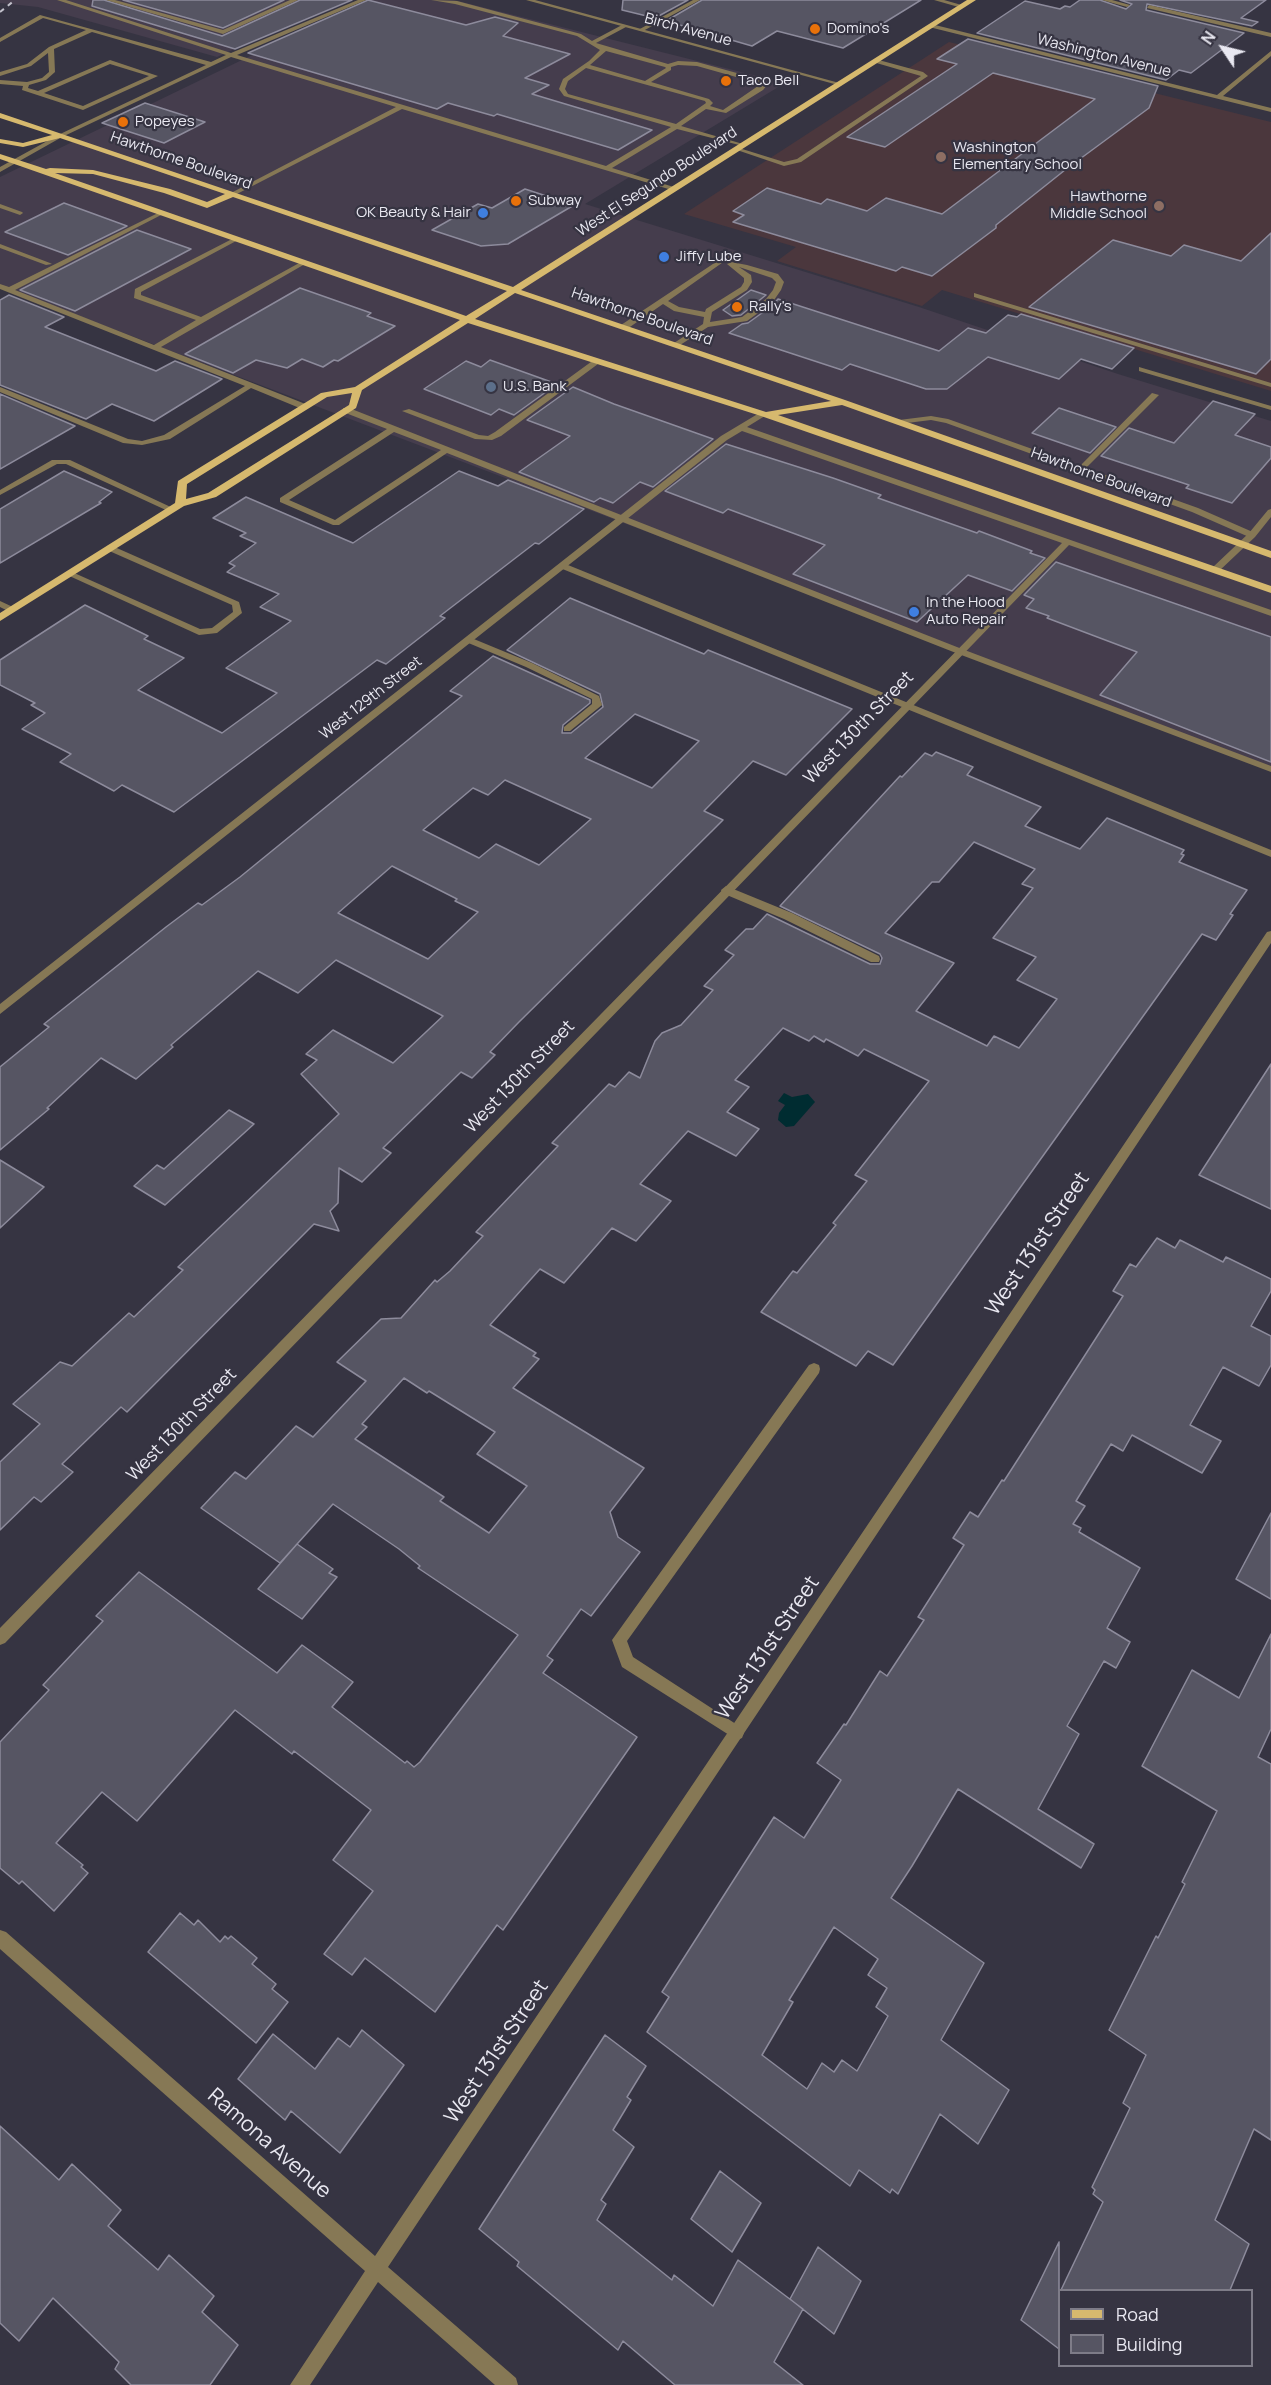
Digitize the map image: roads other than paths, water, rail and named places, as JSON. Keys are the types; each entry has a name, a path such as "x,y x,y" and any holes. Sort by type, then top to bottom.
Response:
{"main road":[{"name":"West El Segundo Boulevard","path":"175,506 182,483 324,395 358,389 972,0"},
{"name":"Hawthorne Boulevard","path":"0,116 677,345 1271,555"},
{"path":"0,126 45,131"},
{"path":"0,141 23,145 60,136"},
{"path":"0,156 468,320 764,414 1271,590"},
{"path":"29,167 93,172 207,205 233,194"},
{"name":"West El Segundo Boulevard","path":"0,618 175,506 212,495 353,406 358,389"},
{"path":"764,414 842,402"}],"street":[{"path":"60,0 231,55 675,189"},
{"path":"109,0 223,32 295,0"},
{"path":"0,170 60,136 210,64 363,0"},
{"path":"434,0 455,2 579,35 605,49 668,66 687,62 697,63 765,84 761,89 724,112 706,107"},
{"name":"Birch Avenue","path":"529,0 840,84"},
{"path":"641,30 697,0"},
{"path":"937,0 962,6"},
{"path":"1105,0 1127,5"},
{"path":"1149,7 1271,35"},
{"path":"0,40 42,16 210,64"},
{"path":"592,43 624,26"},
{"name":"Washington Avenue","path":"931,26 1271,110"},
{"path":"0,74 29,65 51,48 92,30"},
{"path":"0,82 27,84 44,79 52,72 51,48"},
{"path":"605,49 565,80 562,89 566,95 676,127 784,164 799,161 925,76 875,61"},
{"path":"1218,97 1271,53"},
{"path":"27,84 24,89 37,94 83,108 154,76 110,62 37,94"},
{"path":"586,66 707,100 710,103 676,127 607,168"},
{"path":"646,83 669,69 668,66"},
{"path":"233,194 402,106"},
{"path":"0,206 21,213"},
{"path":"9,290 162,213"},
{"path":"202,320 137,296 136,293 236,239"},
{"path":"0,246 48,264"},
{"path":"624,327 733,253"},
{"path":"706,325 744,320 769,301 780,282 775,276 721,261"},
{"path":"154,348 303,263"},
{"path":"663,300 677,309 707,315 744,288 748,282 748,277 731,264"},
{"path":"0,286 305,407"},
{"path":"977,296 1271,385"},
{"path":"677,345 706,325 710,319 707,315"},
{"path":"406,411 478,437 489,438 498,434 598,361"},
{"path":"1142,369 1271,408"},
{"path":"0,388 126,441 142,443 167,437 250,386"},
{"path":"1081,469 1155,395"},
{"path":"346,410 959,651 1271,769"},
{"name":"West 129th Street","path":"0,1010 724,438 764,414"},
{"path":"899,422 931,418 948,421 1196,510 1252,535"},
{"path":"741,428 1271,613"},
{"path":"393,429 283,500 336,523 446,450"},
{"path":"0,493 55,462 67,462 175,506"},
{"path":"1215,570 1252,535 1271,512"},
{"name":"West 130th Street","path":"0,1638 1067,542"},
{"path":"69,574 199,632 214,631 238,613 236,604 110,548"},
{"path":"563,566 1271,854"},
{"path":"0,604 12,610"},
{"path":"469,640 529,665 596,698 597,705 567,729"},
{"path":"726,890 788,916 875,958"},
{"name":"West 131st Street","path":"299,2385 1271,935"},
{"path":"737,1733 627,1662 620,1640 814,1369"},
{"name":"Ramona Avenue","path":"0,1938 509,2385"}],"railway":[{"path":"0,12 15,0"}],"place":[{"name":"Domino's","path":"815,29"},
{"name":"Taco Bell","path":"726,81"},
{"name":"Popeyes","path":"123,122"},
{"name":"Washington Elementary School","path":"941,157"},
{"name":"Subway","path":"516,201"},
{"name":"Hawthorne Middle School","path":"1159,206"},
{"name":"OK Beauty & Hair","path":"483,213"},
{"name":"Jiffy Lube","path":"664,257"},
{"name":"Rally's","path":"737,307"},
{"name":"U.S. Bank","path":"491,387"},
{"name":"In the Hood Auto Repair","path":"914,612"}]}
